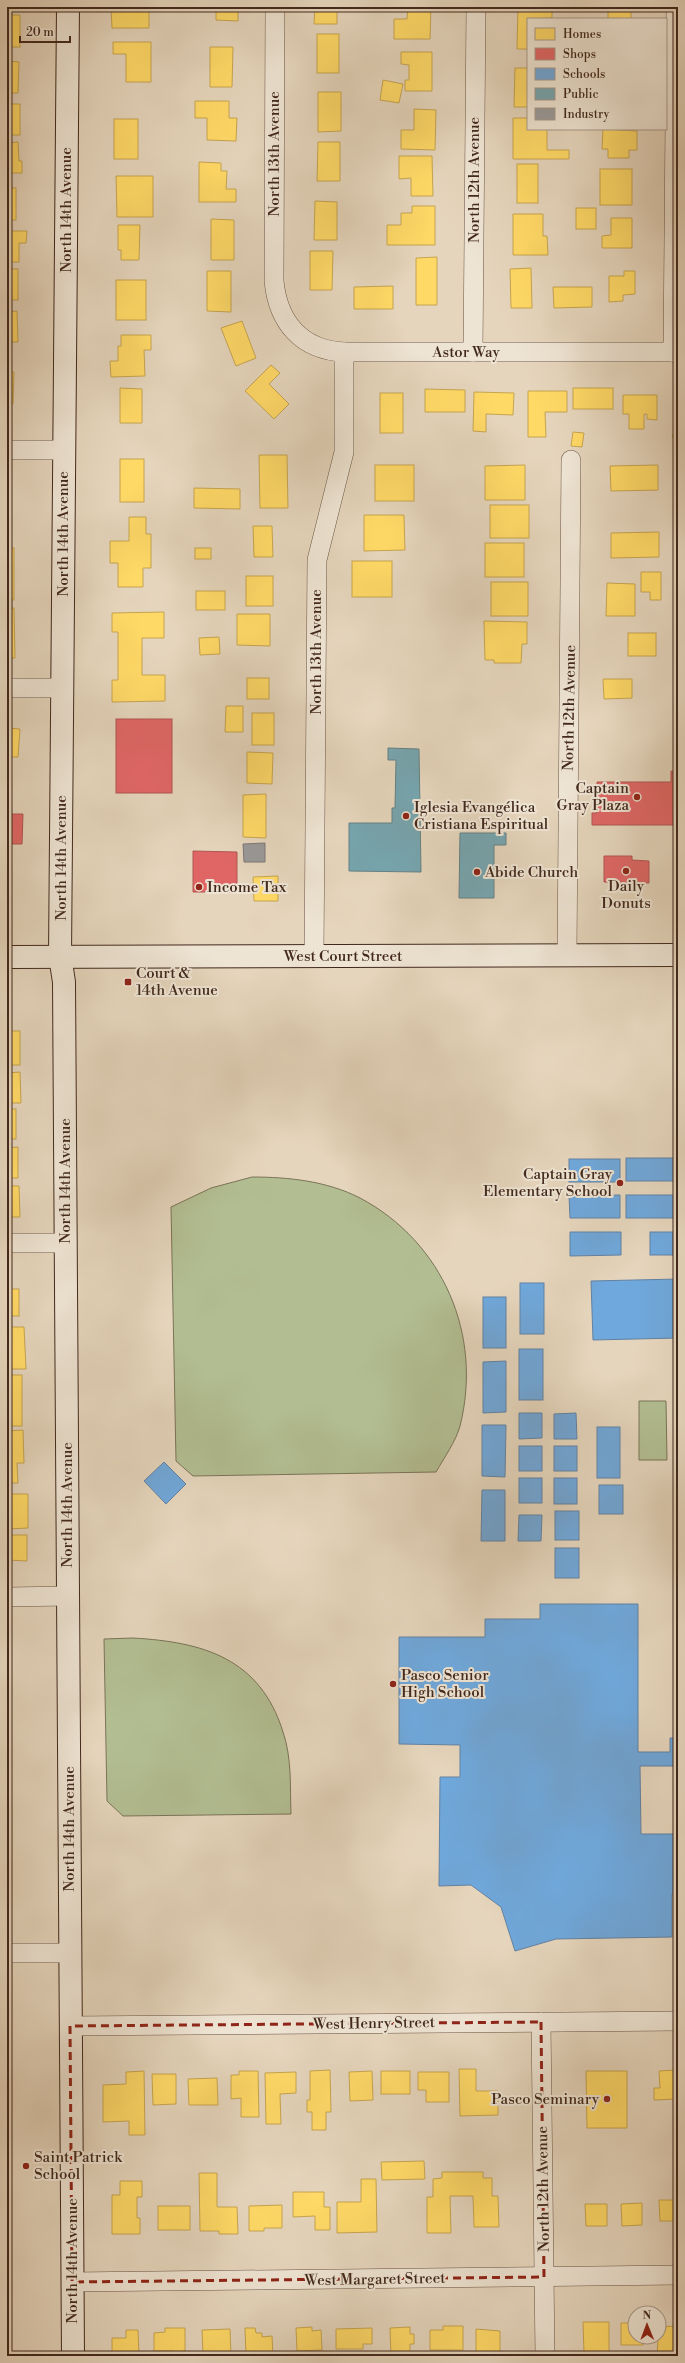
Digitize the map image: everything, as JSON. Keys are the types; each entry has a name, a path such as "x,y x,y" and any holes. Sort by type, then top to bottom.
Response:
{"street":[{"name":"North 14th Avenue","path":"68,7 60,956 64,982 72,2356"},
{"name":"North 13th Avenue","path":"275,7 274,281 277,301"},
{"name":"North 12th Avenue","path":"473,352 476,7"},
{"path":"675,353 676,7"},
{"name":"Astor Way","path":"277,301 287,323 296,334 322,349 344,352 675,353"},
{"name":"North 13th Avenue","path":"314,956 317,560 344,452 344,352"},
{"path":"7,450 64,450"},
{"name":"North 12th Avenue","path":"567,955 571,460"},
{"path":"7,688 62,688"},
{"name":"West Court Street","path":"7,957 678,955"},
{"path":"7,1243 66,1243"},
{"path":"7,1597 68,1596"},
{"path":"7,1953 70,1952"},
{"name":"West Henry Street","path":"70,2026 678,2021"},
{"name":"North 12th Avenue","path":"541,2022 544,2356"},
{"name":"West Margaret Street","path":"72,2282 678,2275"}],"highlighted area":[{"path":"541,2022 544,2277 72,2282 70,2026"}],"green space":[{"path":"252,1177 307,1181 347,1192 360,1198 389,1217 414,1239 434,1265 450,1294 460,1325 466,1358 466,1392 460,1426 453,1443 436,1472 193,1476 176,1461 171,1207 211,1188"},
{"path":"639,1401 666,1401 667,1460 639,1460"},
{"path":"133,1638 183,1644 205,1650 226,1659 244,1671 260,1687 273,1707 286,1742 290,1773 291,1814 123,1816 107,1801 104,1639"}],"building: Homes":[{"path":"111,7 149,7 149,28 112,28"},
{"path":"216,7 238,7 238,21 216,20"},
{"path":"315,7 337,7 337,24 314,24"},
{"path":"408,7 431,7 430,39 394,39 394,19 407,19"},
{"path":"518,7 552,7 552,18 527,18 527,49 517,49"},
{"path":"608,7 631,7 631,18 608,18"},
{"path":"7,15 20,15 20,47 7,47"},
{"path":"317,34 339,34 339,73 317,73"},
{"path":"113,42 151,42 151,82 126,82 126,54 113,54"},
{"path":"210,47 233,47 232,87 210,87"},
{"path":"401,52 432,52 432,91 405,91 405,80 409,80 409,65 401,64"},
{"path":"7,61 19,62 18,93 7,93"},
{"path":"515,68 527,68 527,107 514,107"},
{"path":"383,80 403,84 399,103 380,100"},
{"path":"318,92 341,92 341,131 318,132"},
{"path":"195,101 229,101 229,118 237,118 236,141 207,140 207,118 195,118"},
{"path":"7,104 20,104 20,135 7,135"},
{"path":"414,109 436,110 435,150 401,149 401,130 414,130"},
{"path":"513,118 527,118 527,130 547,130 547,150 569,150 569,159 513,159"},
{"path":"114,119 138,119 138,159 114,159"},
{"path":"603,130 637,131 637,150 629,150 629,158 608,158 608,149 602,149"},
{"path":"18,142 19,161 22,161 22,173 7,173 7,143"},
{"path":"318,142 340,142 340,181 317,181"},
{"path":"399,156 432,156 433,196 411,196 411,178 399,179"},
{"path":"199,162 221,163 221,171 227,171 226,189 236,189 236,202 199,202"},
{"path":"517,164 538,164 538,203 517,203"},
{"path":"600,169 632,169 632,205 600,205"},
{"path":"116,176 153,176 153,217 117,217"},
{"path":"7,188 16,188 16,220 7,220"},
{"path":"315,201 337,202 337,240 314,240"},
{"path":"412,206 435,206 435,245 387,245 387,225 401,225 401,213 412,213"},
{"path":"576,208 596,208 596,229 576,229"},
{"path":"513,214 543,214 543,236 547,236 548,255 513,255"},
{"path":"611,218 632,218 632,248 602,248 602,236 611,235"},
{"path":"211,219 234,220 234,260 211,260"},
{"path":"118,225 140,225 139,260 121,260 121,250 118,250"},
{"path":"7,231 27,231 26,243 19,243 19,262 7,262"},
{"path":"310,251 333,251 332,290 310,290"},
{"path":"437,257 437,305 416,305 416,258"},
{"path":"531,268 532,308 511,308 510,269"},
{"path":"7,269 18,269 18,300 7,300"},
{"path":"207,271 231,271 231,312 207,311"},
{"path":"624,271 635,271 635,294 623,295 623,301 609,302 609,276 624,276"},
{"path":"116,280 146,280 146,320 116,320"},
{"path":"393,286 393,309 354,309 354,287"},
{"path":"553,287 592,287 592,307 554,308"},
{"path":"17,311 18,342 7,342 7,312"},
{"path":"242,321 256,358 236,366 221,328"},
{"path":"121,335 151,335 151,350 144,350 145,376 111,377 110,361 118,361 118,346 121,346"},
{"path":"271,365 280,373 269,384 289,404 274,419 245,391"},
{"path":"7,372 14,372 13,404 7,404"},
{"path":"120,388 142,389 142,423 120,423"},
{"path":"573,388 613,388 613,409 573,409"},
{"path":"425,389 465,390 465,412 425,412"},
{"path":"528,391 567,391 567,412 545,412 546,437 528,437"},
{"path":"474,392 514,393 513,415 486,414 486,432 473,431"},
{"path":"380,393 403,393 403,433 380,433"},
{"path":"623,395 657,395 657,420 647,419 647,414 644,414 644,429 629,429 629,414 623,414"},
{"path":"678,423 678,440 672,437"},
{"path":"573,432 584,433 582,447 571,446"},
{"path":"259,455 287,455 288,508 260,508"},
{"path":"120,459 144,459 144,502 120,502"},
{"path":"375,465 414,465 414,501 375,501"},
{"path":"525,465 525,500 485,500 485,466"},
{"path":"658,465 658,490 611,491 610,466"},
{"path":"194,488 240,489 240,509 194,508"},
{"path":"490,505 529,505 529,538 490,538"},
{"path":"364,515 404,515 405,550 364,551"},
{"path":"129,517 146,517 146,534 151,534 151,568 143,568 143,587 118,587 118,563 110,563 110,541 129,541"},
{"path":"253,526 272,526 273,557 254,557"},
{"path":"659,532 659,557 611,558 611,533"},
{"path":"485,543 524,543 524,577 485,577"},
{"path":"7,548 14,548 14,600 7,600"},
{"path":"195,548 211,548 211,559 195,559"},
{"path":"352,561 392,561 392,597 352,597"},
{"path":"641,572 661,572 661,600 650,600 650,592 641,592"},
{"path":"246,576 273,576 273,606 246,606"},
{"path":"491,582 528,582 528,616 491,616"},
{"path":"607,583 635,584 635,616 606,616"},
{"path":"196,591 225,591 225,610 196,610"},
{"path":"7,608 14,608 15,658 7,658"},
{"path":"164,612 164,638 142,638 142,675 165,675 165,701 112,702 112,680 118,680 118,632 112,632 112,613"},
{"path":"237,614 270,614 270,646 237,645"},
{"path":"484,621 527,622 527,644 522,644 521,663 494,663 494,660 485,660"},
{"path":"628,633 656,633 656,656 628,656"},
{"path":"219,637 220,654 200,655 199,638"},
{"path":"247,678 269,678 269,699 247,699"},
{"path":"603,679 632,679 632,698 604,699"},
{"path":"226,706 243,706 243,732 225,732"},
{"path":"252,713 274,713 274,745 252,745"},
{"path":"7,728 20,729 18,757 7,757"},
{"path":"247,752 273,753 272,784 247,783"},
{"path":"266,794 266,838 243,837 243,795"},
{"path":"278,876 278,901 254,901 253,877"},
{"path":"7,1031 20,1031 20,1065 7,1065"},
{"path":"20,1072 21,1103 7,1103 7,1073"},
{"path":"7,1109 16,1109 16,1139 7,1139"},
{"path":"18,1147 18,1178 7,1178 7,1148"},
{"path":"7,1186 19,1186 20,1217 7,1217"},
{"path":"7,1289 19,1289 19,1316 7,1316"},
{"path":"7,1327 24,1327 26,1369 7,1369"},
{"path":"7,1375 22,1375 22,1426 7,1426"},
{"path":"23,1430 24,1463 17,1463 18,1483 7,1483 7,1431"},
{"path":"7,1494 28,1494 28,1528 7,1529"},
{"path":"7,1535 27,1535 27,1561 7,1560"},
{"path":"459,2069 476,2069 476,2091 498,2091 498,2115 460,2116"},
{"path":"330,2070 331,2112 326,2112 326,2130 312,2130 312,2112 307,2112 307,2100 310,2100 310,2071"},
{"path":"675,2070 675,2079 678,2079 678,2099 654,2100 654,2088 660,2088 659,2071"},
{"path":"144,2071 145,2135 129,2135 129,2121 103,2122 103,2085 126,2084 126,2072"},
{"path":"239,2071 258,2071 259,2117 241,2117 241,2098 231,2099 231,2075 239,2075"},
{"path":"372,2071 373,2100 350,2101 349,2072"},
{"path":"381,2071 410,2071 410,2094 381,2094"},
{"name":"Pasco Seminary","path":"586,2071 627,2071 627,2128 587,2128"},
{"path":"296,2072 296,2093 280,2094 281,2124 266,2124 265,2073"},
{"path":"418,2072 449,2072 449,2102 426,2102 426,2090 418,2090"},
{"path":"152,2074 176,2074 176,2104 153,2105"},
{"path":"217,2078 218,2105 189,2105 188,2079"},
{"path":"424,2161 425,2179 382,2180 381,2162"},
{"path":"442,2172 483,2172 483,2178 492,2178 492,2196 498,2196 499,2227 474,2227 473,2196 450,2196 451,2233 427,2233 427,2197 433,2197 433,2179 442,2178"},
{"path":"199,2173 217,2173 217,2207 237,2207 238,2234 219,2234 219,2231 200,2231"},
{"path":"361,2179 376,2179 377,2232 337,2233 337,2202 361,2202"},
{"path":"120,2181 142,2181 142,2197 137,2197 137,2218 140,2218 140,2234 112,2234 112,2195 120,2195"},
{"path":"293,2192 324,2192 324,2207 330,2207 330,2230 315,2230 315,2216 293,2217"},
{"path":"659,2200 678,2200 678,2221 660,2221"},
{"path":"642,2203 642,2225 622,2226 621,2204"},
{"path":"585,2204 607,2204 607,2226 586,2226"},
{"path":"282,2205 282,2228 264,2228 264,2231 249,2231 249,2206"},
{"path":"158,2206 190,2206 190,2230 158,2230"},
{"path":"583,2322 609,2322 609,2352 584,2353"},
{"path":"621,2323 627,2323 627,2345 621,2345"},
{"path":"443,2326 463,2326 463,2350 430,2350 430,2330 443,2330"},
{"path":"678,2326 678,2346 675,2346 675,2354 657,2355 658,2345 667,2345 667,2327"},
{"path":"312,2327 312,2331 321,2330 322,2350 297,2351 296,2328"},
{"path":"410,2327 410,2334 414,2334 414,2344 410,2344 410,2356 391,2356 390,2328"},
{"path":"165,2328 185,2328 185,2351 182,2351 182,2354 174,2355 174,2351 154,2351 154,2333 165,2332"},
{"path":"245,2328 255,2328 256,2333 262,2333 262,2337 272,2336 273,2356 246,2356"},
{"path":"372,2328 372,2344 363,2344 363,2349 336,2349 336,2329"},
{"path":"230,2329 231,2356 203,2353 202,2330"},
{"path":"476,2329 500,2331 500,2353 476,2352"},
{"path":"126,2330 138,2330 139,2356 112,2356 112,2338 126,2338"}],"building: Shops":[{"path":"116,719 172,719 172,793 116,793"},
{"name":"Captain Gray Plaza","path":"671,771 678,771 678,825 592,825 592,813 597,813 597,782 671,782"},
{"path":"7,814 23,814 22,844 7,844"},
{"path":"193,851 237,852 237,892 193,892"},
{"name":"Daily Donuts","path":"604,856 632,856 632,860 649,861 649,883 604,882"}],"building: Schools":[{"path":"626,1158 677,1158 677,1181 626,1181"},
{"path":"569,1159 620,1159 620,1182 569,1182"},
{"path":"620,1195 620,1218 570,1218 569,1196"},
{"path":"626,1195 678,1195 678,1218 626,1218"},
{"path":"570,1232 621,1232 621,1255 570,1256"},
{"path":"650,1232 673,1232 673,1255 650,1255"},
{"path":"678,1279 678,1338 593,1340 591,1281"},
{"path":"520,1283 544,1283 544,1334 520,1334"},
{"path":"483,1297 506,1297 506,1348 483,1348"},
{"path":"519,1349 543,1349 543,1400 519,1400"},
{"path":"506,1361 506,1412 483,1413 483,1362"},
{"path":"519,1413 542,1413 542,1438 519,1439"},
{"path":"576,1413 577,1439 554,1439 554,1414"},
{"path":"482,1425 506,1425 505,1477 482,1476"},
{"path":"597,1427 620,1427 620,1478 597,1478"},
{"path":"519,1446 542,1446 542,1471 519,1471"},
{"path":"554,1446 577,1446 577,1471 554,1471"},
{"path":"164,1462 186,1484 166,1504 144,1481"},
{"path":"519,1478 542,1478 542,1503 519,1503"},
{"path":"554,1478 577,1478 577,1504 554,1504"},
{"path":"599,1485 623,1485 623,1514 599,1514"},
{"path":"482,1490 505,1490 505,1541 481,1541"},
{"path":"555,1511 579,1511 579,1540 555,1540"},
{"path":"519,1515 542,1515 541,1541 518,1541"},
{"path":"555,1548 579,1548 579,1578 555,1578"},
{"path":"540,1604 638,1604 638,1752 670,1752 670,1738 678,1738 678,1894 672,1894 672,1937 556,1939 515,1951 501,1907 471,1885 439,1886 440,1777 460,1777 460,1745 399,1744 399,1637 485,1637 485,1619 540,1619","holes":["640,1766 676,1766 677,1834 641,1834"]}],"building: Public":[{"name":"Iglesia Evangélica Cristiana Espiritual","path":"388,748 419,749 421,872 349,871 349,823 392,823 392,808 395,808 396,760 388,760"},
{"name":"Abide Church","path":"460,833 506,833 506,845 494,845 494,898 459,898"}],"building: Industry":[{"path":"265,843 265,862 244,862 243,844"}],"place":[{"name":"Captain Gray Plaza","path":"637,797"},
{"name":"Iglesia Evangélica Cristiana Espiritual","path":"406,816"},
{"name":"Daily Donuts","path":"626,871"},
{"name":"Abide Church","path":"477,872"},
{"name":"Income Tax","path":"199,887"},
{"name":"Court & 14th Avenue","path":"128,982"},
{"name":"Captain Gray Elementary School","path":"620,1183"},
{"name":"Pasco Senior High School","path":"393,1684"},
{"name":"Pasco Seminary","path":"607,2099"},
{"name":"Saint Patrick School","path":"26,2166"}]}
